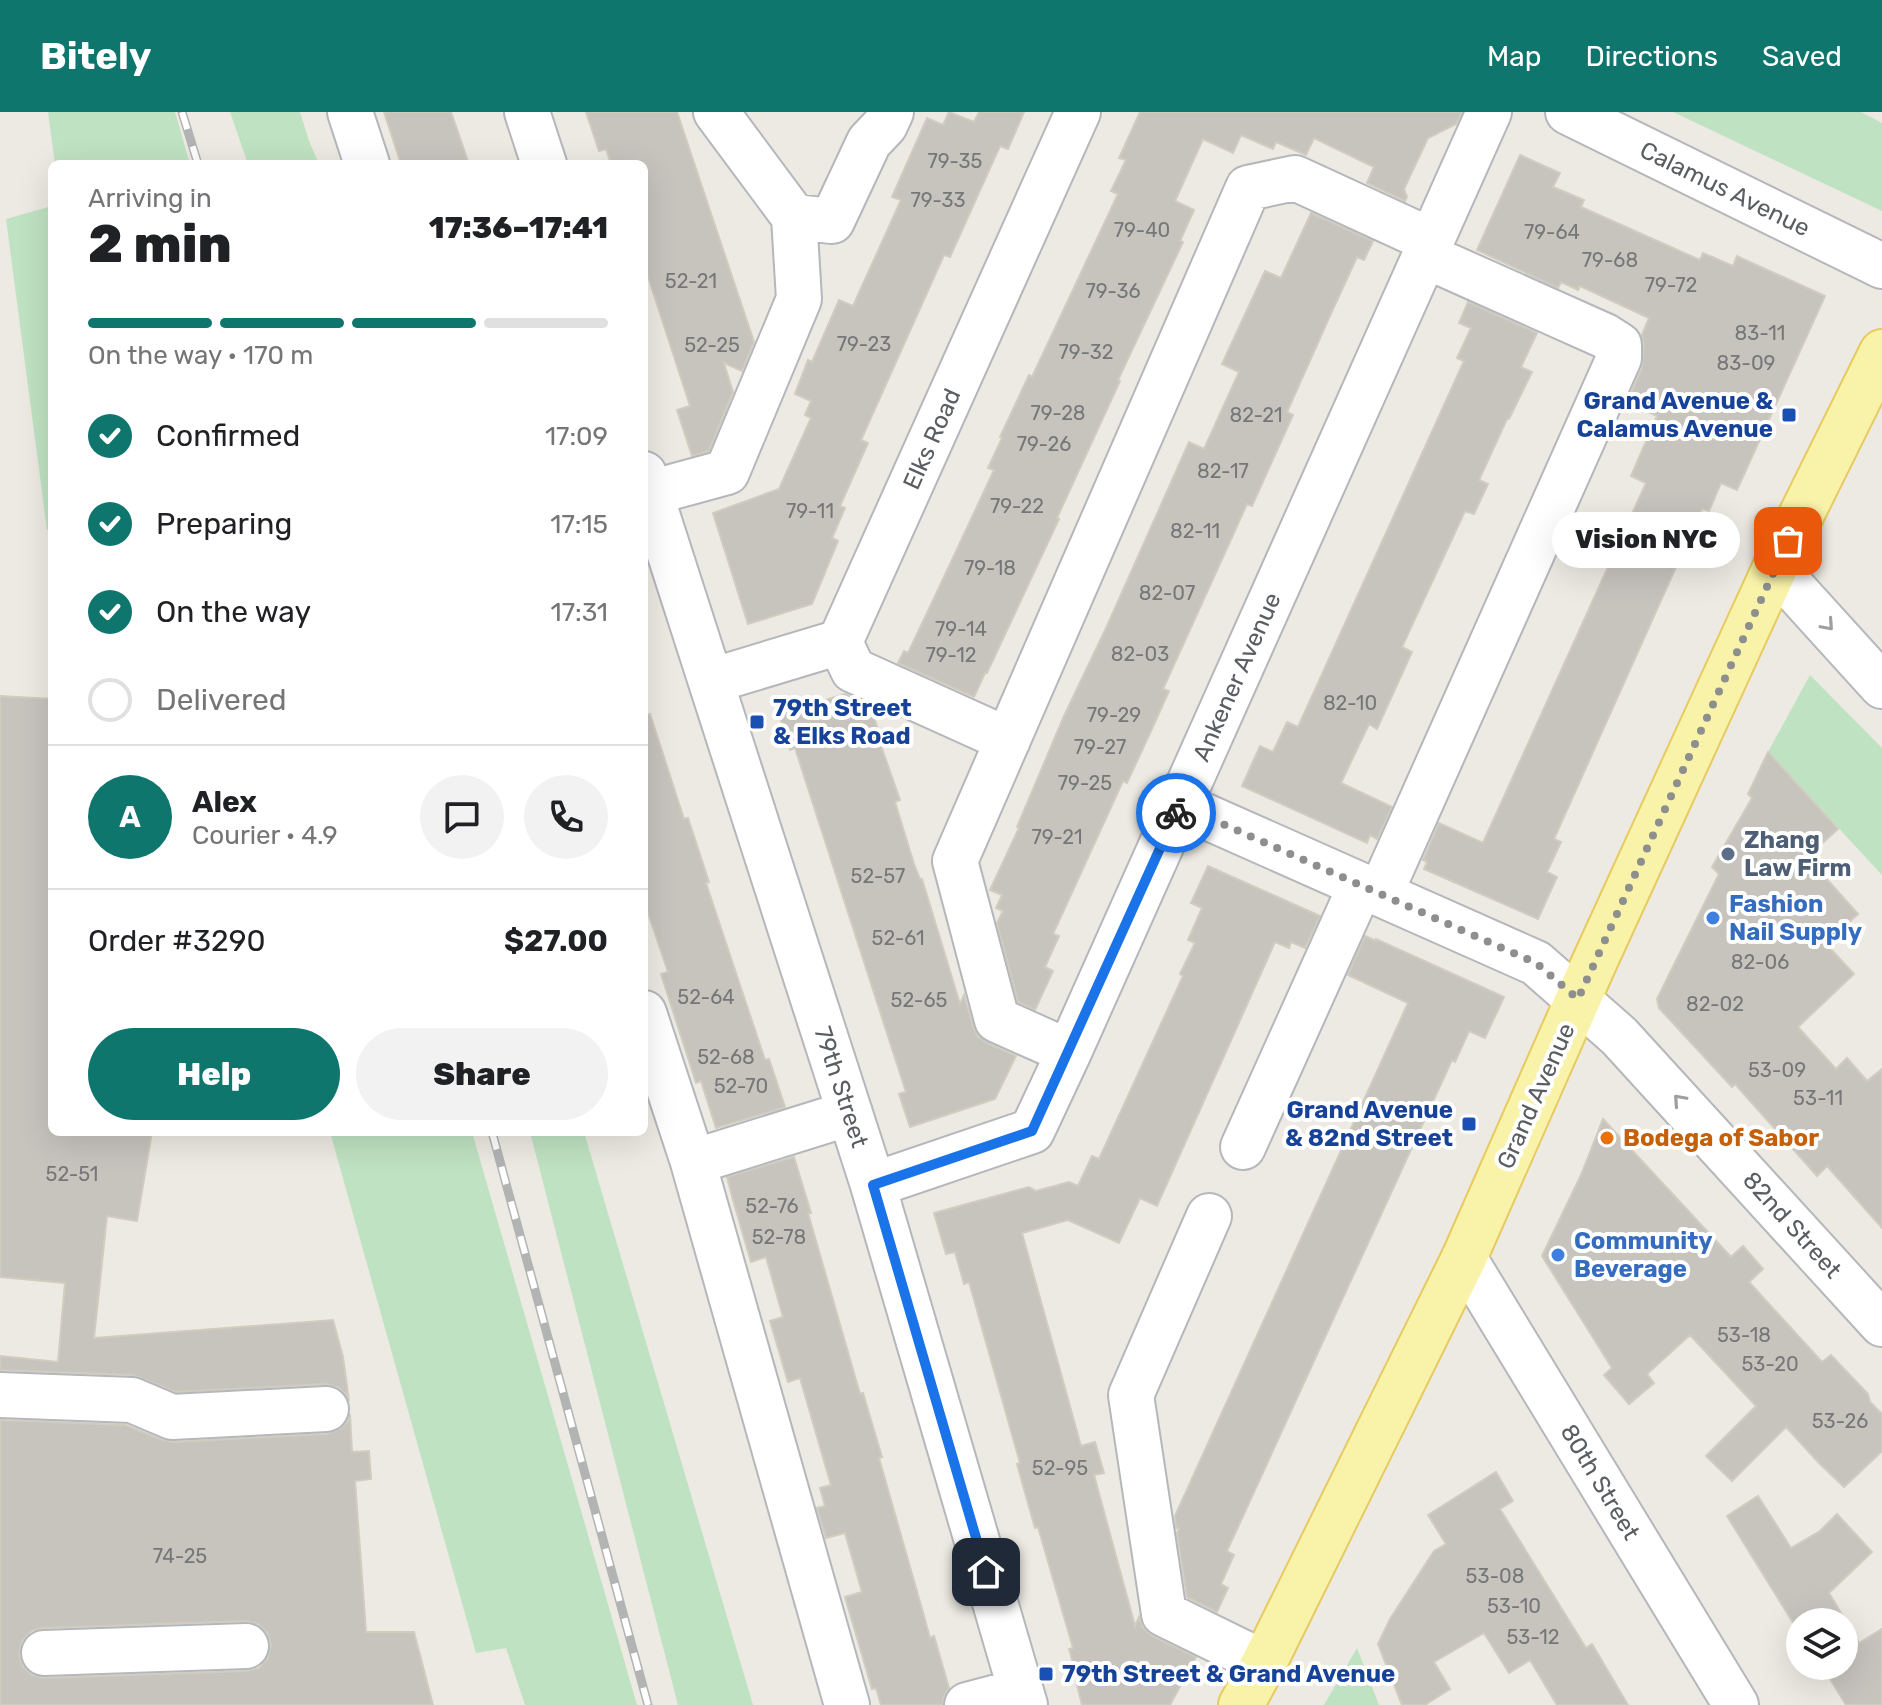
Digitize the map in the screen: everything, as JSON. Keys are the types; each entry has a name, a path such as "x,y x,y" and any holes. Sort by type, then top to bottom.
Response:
{"main road":[{"name":"Grand Avenue","path":"1241,1705 1464,1258 1578,999 1775,568 1882,352"}],"street":[{"path":"350,112 366,160"},
{"path":"527,112 543,160"},
{"path":"648,484 727,472 799,299 794,217 716,112"},
{"path":"794,217 832,221 869,142 885,125 891,112"},
{"name":"Elks Road","path":"840,642 1078,112"},
{"name":"Ankener Avenue","path":"873,1185 1032,1131 1489,112"},
{"name":"Calamus Avenue","path":"1568,112 1882,266"},
{"path":"1069,1052 997,1020 955,861 1248,188 1295,178 1605,336 1619,345 1619,358 1370,890 1243,1147"},
{"name":"79th Street","path":"648,492 654,541 711,681 873,1185 1022,1698"},
{"path":"1775,568 1882,686"},
{"path":"711,681 840,642 853,670 1008,740"},
{"name":"82nd Street","path":"1180,805 1536,963 1640,1057 1882,1324"},
{"path":"648,1025 693,1162 847,1705"},
{"path":"693,1162 850,1113"},
{"path":"1209,1216 1131,1395 1164,1614 1264,1663"},
{"name":"80th Street","path":"1464,1258 1736,1705"},
{"path":"0,1395 132,1400 172,1417 326,1409"},
{"path":"44,1653 246,1646"},
{"path":"967,1705 1022,1698"}],"green space":[{"path":"48,112 175,112 189,160 54,160"},
{"path":"230,112 300,112 317,160 247,160"},
{"path":"1673,112 1861,112 1882,123 1882,211"},
{"path":"48,207 48,530 47,530 6,219"},
{"path":"1810,675 1882,748 1882,875 1768,752"},
{"path":"331,1136 473,1136 637,1705 525,1705 506,1648 476,1653"},
{"path":"531,1136 585,1136 753,1705 678,1705"},
{"path":"1357,1648 1379,1705 1324,1705"}],"building":[{"path":"384,112 451,112 468,160 400,160"},
{"path":"586,112 677,112 754,342 742,371 724,363 733,392 709,451 692,456 677,410 690,406 648,276 648,160 610,160 606,149 599,151"},
{"path":"949,112 974,122 979,112 1024,112 1008,149 1000,146 950,257 944,255 861,440 868,443 840,506 845,508 832,538 838,541 812,604 748,624 713,513 779,489 811,418 805,415 811,401 795,394 808,360 812,362 839,300 853,306 901,200 892,197 927,118 943,125"},
{"path":"1140,112 1462,112 1456,124 1428,138 1404,189 1405,201 1367,183 1374,167 1314,138 1306,155 1276,142 1273,149 1241,135 1233,153 1203,139 1175,201 1194,210 1180,241 1183,242 1118,380 1059,519 974,697 898,663 904,651 908,653 936,594 994,470 988,468 1000,437 1029,375 1032,377 1118,194 1111,191 1126,160 1119,158"},
{"path":"1520,155 1560,173 1553,187 1584,200 1581,207 1700,260 1703,253 1733,266 1737,256 1825,296 1737,490 1721,483 1709,511 1702,509 1554,839 1561,842 1547,872 1557,877 1538,919 1424,869 1427,862 1423,860 1439,823 1483,843 1646,483 1631,476 1657,416 1627,402 1642,368 1642,335 1649,318 1580,286 1578,290 1561,282 1558,288 1477,250"},
{"path":"1311,213 1373,241 1364,260 1357,257 1287,412 1293,415 1252,506 1247,504 1163,689 1169,691 1151,731 1127,783 1123,781 1053,934 1059,936 1045,967 1053,971 1035,1010 1018,1002 997,923 1003,911 996,908 1002,895 990,890 1019,828 1064,716 1189,442 1204,449 1239,372 1222,364 1265,271 1281,278"},
{"path":"1468,302 1537,333 1521,367 1532,372 1479,480 1488,484 1474,514 1465,511 1402,647 1412,652 1377,729 1369,724 1341,783 1392,807 1377,839 1370,835 1367,843 1242,786 1260,746 1273,752 1287,722 1298,727 1464,361 1457,358 1471,328 1459,323"},
{"path":"845,694 870,705 900,800 895,802 960,1004 964,995 978,1037 1016,1056 995,1099 910,1127 899,1094 906,1092 795,748 790,750 779,714"},
{"path":"0,696 48,699 48,1136 151,1136 137,1221 107,1216 94,1338 333,1320 343,1357 349,1401 338,1387 325,1384 176,1392 133,1375 0,1370 0,1356 58,1362 65,1283 0,1277"},
{"path":"648,714 684,819 688,818 709,882 706,883 765,1060 769,1059 785,1107 716,1128 701,1081 696,1083 661,974 668,972 648,913"},
{"path":"1768,752 1838,829 1807,857 1858,914 1826,944 1854,974 1798,1027 1836,1069 1847,1058 1867,1081 1882,1069 1882,1228 1827,1166 1817,1176 1735,1084 1732,1087 1659,1008 1657,999 1719,874 1712,867 1752,798 1748,794"},
{"path":"1208,866 1320,916 1305,948 1291,942 1289,948 1275,942 1157,1206 1140,1198 1119,1243 1068,1220 1022,1233 1081,1446 1095,1442 1104,1473 1094,1475 1135,1626 1139,1617 1143,1628 1152,1636 1196,1657 1170,1705 1082,1705 1069,1649 1073,1648 1038,1527 1035,1528 969,1282 964,1284 955,1252 946,1254 934,1213 1029,1187 1036,1191 1069,1182 1078,1186 1092,1156 1099,1159 1183,976 1180,974 1195,943 1188,940 1202,908 1191,903"},
{"path":"1365,936 1504,997 1485,1038 1469,1031 1455,1062 1452,1060 1227,1551 1234,1555 1221,1584 1228,1588 1217,1612 1187,1597 1175,1516 1408,1003 1348,975"},
{"path":"1603,1119 1731,1257 1743,1246 1763,1269 1749,1282 1822,1362 1831,1355 1868,1394 1870,1402 1882,1414 1882,1451 1844,1487 1786,1427 1732,1481 1706,1456 1756,1406 1690,1335 1647,1374 1654,1383 1629,1404 1604,1375 1612,1368 1542,1256 1581,1175"},
{"path":"794,1157 860,1394 863,1393 882,1457 879,1458 930,1638 934,1636 949,1688 943,1705 881,1705 876,1688 872,1689 845,1597 862,1592 845,1533 826,1538 817,1508 825,1506 820,1488 831,1485 800,1378 788,1382 770,1321 783,1317 766,1257 751,1262 733,1200 727,1177"},
{"path":"350,1414 352,1452 369,1451 371,1479 355,1481 366,1632 414,1632 433,1705 0,1705 0,1420 126,1425 173,1442 327,1434 340,1429","holes":["245,1621 258,1624 267,1632 271,1644 268,1658 259,1668 247,1671 45,1678 32,1675 23,1667 19,1655 22,1641 31,1631 43,1628"]},
{"path":"1496,1472 1513,1501 1500,1509 1586,1648 1592,1644 1628,1705 1557,1705 1530,1660 1509,1673 1484,1633 1434,1662 1450,1689 1425,1705 1402,1705 1378,1644 1390,1619 1434,1551 1446,1544 1428,1515"},
{"path":"1758,1496 1791,1548 1820,1531 1837,1514 1872,1552 1829,1593 1838,1608 1786,1608 1786,1611 1727,1516"},
{"path":"1882,1629 1882,1705 1846,1705 1831,1680 1858,1680 1858,1641"}],"railway":[{"path":"182,112 197,160"},
{"path":"493,1136 648,1705"}],"way so far":[{"path":"1176,813 1180,805 1207,816 1536,963 1578,999 1788,541"}],"place":[{"name":"Grand Avenue & Calamus Avenue","path":"1789,415"},
{"name":"Vision NYC","path":"1788,541"},
{"name":"79th Street & Elks Road","path":"757,722"},
{"name":"Zhang Law Firm","path":"1728,854"},
{"name":"Fashion Nail Supply","path":"1713,918"},
{"name":"Grand Avenue & 82nd Street","path":"1469,1124"},
{"name":"Bodega of Sabor","path":"1607,1138"},
{"name":"Community Beverage","path":"1558,1255"},
{"name":"79th Street & Grand Avenue","path":"1046,1674"}],"route":[{"path":"986,1572 873,1185 1032,1131 1176,813"}]}
